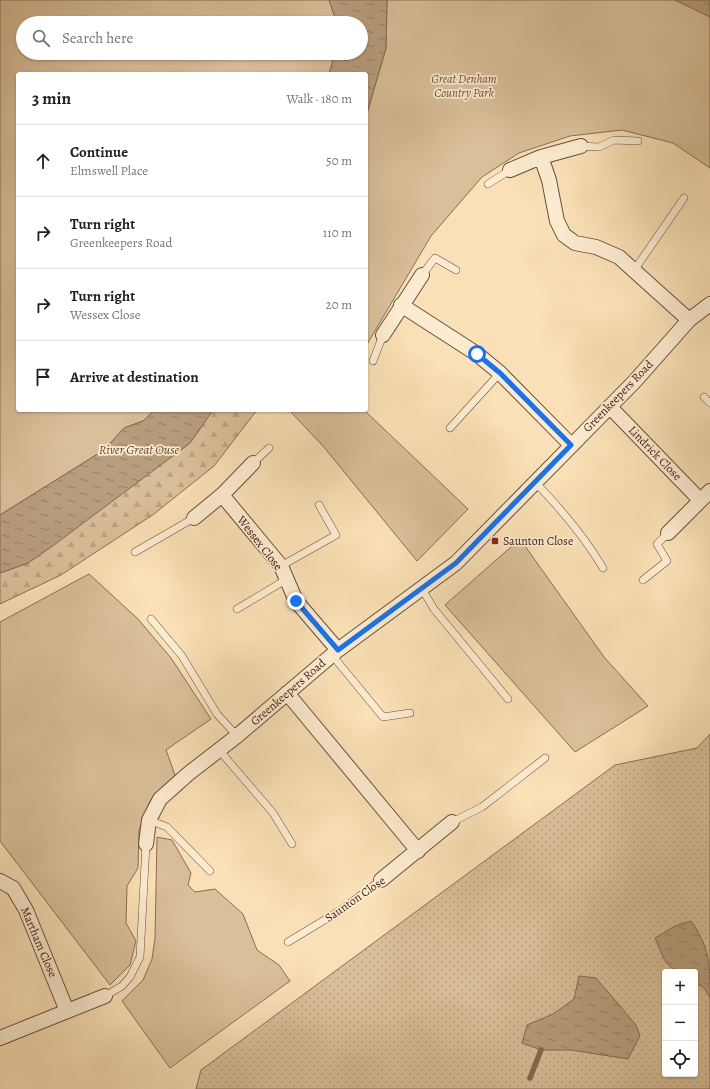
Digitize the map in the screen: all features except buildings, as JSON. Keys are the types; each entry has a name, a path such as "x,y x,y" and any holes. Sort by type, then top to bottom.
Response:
{"street":[{"path":"510,170 541,158 581,146"},
{"path":"541,158 549,180 557,221 564,235 575,243 596,247 619,257 635,269 689,320"},
{"path":"382,335 422,274"},
{"name":"Greenkeepers Road","path":"146,844 149,820 160,799 288,694 335,653 456,563 610,407 689,320 710,304"},
{"path":"401,305 477,354 500,373 571,445"},
{"name":"Lindrick Close","path":"610,407 705,496 668,533"},
{"path":"194,518 222,495 253,463"},
{"name":"Wessex Close","path":"222,495 281,566 296,601 335,653"},
{"path":"288,694 418,851"},
{"name":"Saunton Close","path":"381,880 452,822"},
{"name":"Martham Close","path":"0,881 12,888 26,910 67,1011"},
{"path":"0,1038 105,996"}],"lane":[{"path":"581,146 599,147 614,140 638,141"},
{"path":"488,184 510,170"},
{"path":"635,269 684,198"},
{"path":"422,274 435,258 456,270"},
{"path":"372,361 382,335"},
{"path":"450,428 500,373"},
{"path":"704,398 710,403"},
{"path":"253,463 269,448"},
{"path":"535,482 571,520 587,541 603,568"},
{"path":"281,566 336,535 319,505"},
{"path":"135,552 194,518"},
{"path":"643,580 667,561 657,544 668,533"},
{"path":"237,609 287,579"},
{"path":"422,589 434,609 508,699"},
{"path":"150,619 182,656 217,714 237,736"},
{"path":"335,653 383,717 410,713"},
{"path":"219,750 273,813 292,844"},
{"name":"Saunton Close","path":"452,822 482,807 545,758"},
{"path":"149,820 167,827 210,871"},
{"path":"105,996 122,986 130,978 140,957 146,844"},
{"name":"Saunton Close","path":"288,942 341,910 381,880"}],"green space":[{"path":"0,0 329,0 335,16 16,16 16,60 333,60 330,72 16,72 16,412 153,412 143,421 124,428 104,450 0,515"},
{"name":"Great Denham Country Park","path":"387,0 710,0 710,168 673,143 622,130 570,136 519,153 482,177 431,236 368,343 368,110 386,48"},
{"path":"212,412 255,412 214,466 154,514 61,575 0,604 0,573 28,563 190,443"},
{"path":"291,412 366,412 468,509 417,561 323,446"},
{"path":"520,539 604,657 648,706 575,752 445,605"},
{"path":"89,574 138,619 171,658 211,719 166,750 175,775 150,801 139,830 138,868 127,886 126,923 136,941 130,965 110,985 0,841 0,622"},
{"path":"710,734 710,1089 196,1089 201,1070 615,765 697,748"},
{"path":"157,837 172,840 191,873 188,885 195,892 215,889 243,914 257,950 279,965 290,981 170,1068 122,1001 143,980 152,959 155,938"}],"water":[{"path":"329,0 387,0 386,48 368,109 368,72 330,72 333,60 368,60 368,16 335,16"},
{"path":"675,0 710,0 710,17"},
{"name":"River Great Ouse","path":"153,412 212,412 190,443 28,563 0,573 0,515 104,450 124,428 143,421"},
{"path":"691,921 702,940 708,957 710,997 704,988 698,984 698,969 672,968 662,954 655,938 675,926"},
{"path":"579,976 596,978 636,1025 640,1036 628,1059 571,1050 541,1050 522,1043 527,1025 553,1014 574,999"}],"waterway":[{"path":"530,1078 541,1050"}],"place":[{"name":"Saunton Close","path":"495,541"}],"route":[{"path":"296,601 338,650 456,563 571,445 500,373 477,354"}]}
